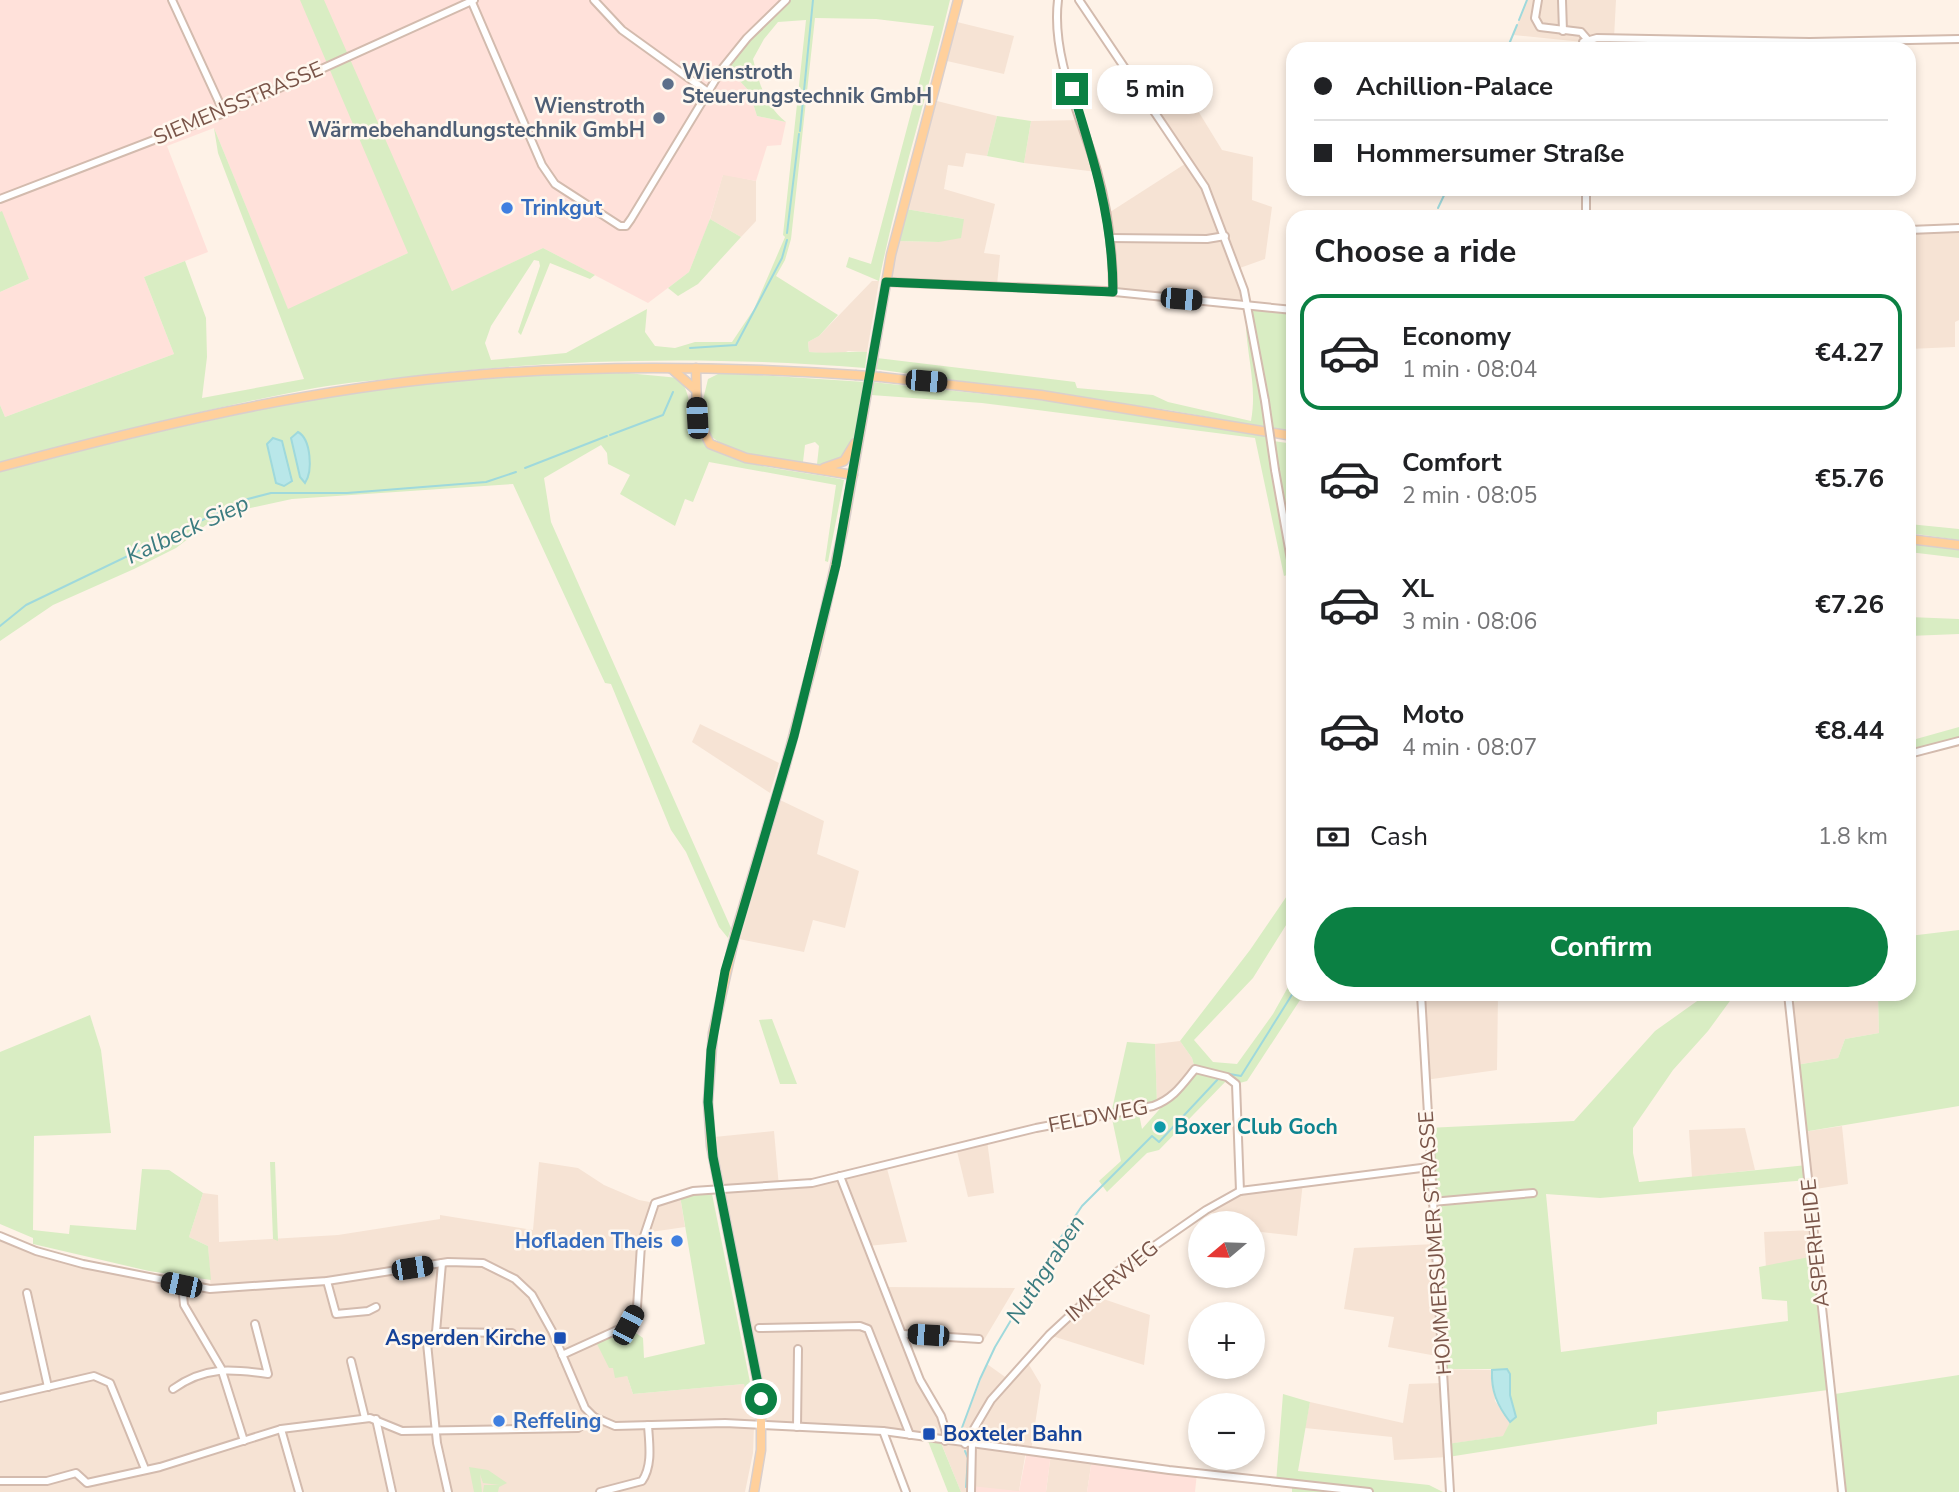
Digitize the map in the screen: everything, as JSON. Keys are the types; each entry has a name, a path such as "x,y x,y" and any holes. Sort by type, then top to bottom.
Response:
{"main road":[{"path":"754,1492 762,1427 756,1367 719,1190 708,1102 718,1005 806,692 853,475 886,282 958,0"},
{"path":"670,368 696,390"},
{"path":"696,368 700,427 710,444 746,458 853,475"},
{"path":"0,467 174,422 329,392 526,371 696,368 881,377 1041,395 1286,435"},
{"path":"818,469 844,461 860,433"},
{"path":"1916,541 1959,545"}],"street":[{"path":"172,0 224,113"},
{"path":"472,0 542,165 555,184 620,226 626,226 708,92 747,38 786,0"},
{"name":"SIEMENSSTRASSE","path":"0,199 224,113 472,0"},
{"path":"594,0 622,30 708,92"},
{"path":"1058,0 1061,54 1097,172 1110,239 1113,292"},
{"path":"1079,0 1205,187 1225,236 1248,306 1286,532"},
{"path":"1538,0 1537,24 1563,31 1581,32 1587,39"},
{"path":"1562,0 1563,31"},
{"path":"1583,42 1587,39 1810,42 1959,39"},
{"path":"1916,230 1959,228"},
{"path":"1110,239 1207,239 1225,236"},
{"path":"886,282 1113,292 1286,309"},
{"path":"1916,752 1959,741"},
{"name":"HOMMERSUMER STRASSE","path":"1420,1001 1450,1492"},
{"name":"ASPERHEIDE","path":"1789,1001 1842,1492"},
{"name":"FELDWEG","path":"562,1355 628,1325 638,1307 641,1245 655,1203 693,1191 788,1187 1036,1128 1153,1106 1166,1102 1195,1069 1227,1077 1236,1084 1240,1192"},
{"name":"IMKERWEG","path":"968,1444 991,1400 1048,1335 1118,1271 1196,1216 1240,1192 1429,1167"},
{"path":"840,1176 920,1380 941,1416 946,1433 945,1441"},
{"path":"1432,1202 1533,1194"},
{"path":"0,1236 65,1259 182,1285 227,1289 327,1281 442,1263 483,1263 515,1279 538,1303 585,1408 594,1417 615,1426 725,1423 762,1427 883,1431 1292,1488 1369,1492"},
{"path":"442,1263 436,1332 427,1343 437,1429 448,1492"},
{"path":"327,1281 336,1314 368,1311 376,1307"},
{"path":"182,1285 184,1304 221,1368 244,1441"},
{"path":"27,1293 48,1387"},
{"path":"173,1389 183,1381 221,1368 268,1374 255,1324"},
{"path":"760,1328 860,1326 868,1329 910,1435"},
{"path":"436,1332 512,1333"},
{"path":"903,1334 979,1339"},
{"path":"797,1427 799,1349"},
{"path":"351,1361 365,1418"},
{"path":"0,1398 94,1376 107,1380 145,1469"},
{"path":"0,1481 47,1481 76,1473 87,1483 281,1429 365,1418 376,1419 402,1431 578,1428 594,1417"},
{"path":"376,1419 392,1492"},
{"path":"600,1492 642,1481 647,1473 649,1455 648,1425"},
{"path":"281,1429 299,1492"},
{"path":"883,1431 906,1492"},
{"path":"968,1444 971,1492"}],"shaded area":[{"path":"0,0 785,0 725,65 749,91 757,116 786,122 781,145 767,146 756,181 723,175 708,225 689,272 648,303 543,248 453,291 408,253 288,310 214,128 167,146 208,252 144,277 174,354 5,417 0,405 0,292 29,279 0,212"},
{"path":"1527,0 1616,0 1614,38 1583,42 1513,35"},
{"path":"957,22 1014,36 1004,74 947,61"},
{"path":"1184,88 1222,150 1253,157 1252,200 1272,207 1265,259 1237,269 1248,305 1113,292 1107,214 1188,162 1151,107"},
{"path":"937,101 997,116 987,156 966,153 963,167 948,165 944,189 995,204 984,253 1000,255 997,285 891,282 898,241 939,242 964,219 906,209"},
{"path":"1081,120 1097,172 1024,163 1031,121"},
{"path":"723,174 756,181 756,221 741,237 710,219"},
{"path":"1959,228 1959,320 1955,322 1955,347 1916,349 1916,230"},
{"path":"872,281 879,281 867,352 848,351 840,355 809,352 808,342 819,336"},
{"path":"700,724 779,763 770,793 692,742"},
{"path":"780,800 824,821 817,854 859,871 845,928 813,920 804,952 739,939"},
{"path":"1421,1001 1498,1001 1497,1070 1425,1080"},
{"path":"1878,1001 1879,1033 1845,1039 1838,1058 1796,1065 1789,1002"},
{"path":"1180,1041 1192,1058 1195,1069 1178,1091 1157,1105 1155,1044"},
{"path":"1842,1126 1848,1184 1809,1190 1803,1132"},
{"path":"1745,1128 1755,1170 1692,1177 1689,1130"},
{"path":"774,1131 779,1187 886,1165 907,1242 868,1246 884,1287 1015,1288 984,1340 903,1334 946,1432 944,1440 962,1443 960,1433 987,1364 1008,1379 1025,1358 1041,1385 1031,1451 1026,1451 1019,1491 961,1492 940,1440 883,1431 754,1426 753,1453 745,1492 0,1492 0,1240 35,1254 83,1267 211,1294 208,1246 189,1237 203,1193 218,1195 219,1242 338,1235 440,1219 440,1215 533,1230 539,1162 578,1168 604,1185 639,1200 655,1203 680,1196 685,1227 644,1233 637,1307 613,1368 627,1376 633,1394 744,1384 747,1392 765,1392 714,1137"},
{"path":"987,1140 994,1193 968,1197 956,1147"},
{"path":"1303,1182 1297,1236 1265,1232 1265,1211 1206,1210 1240,1191"},
{"path":"1814,1230 1814,1256 1766,1268 1764,1232"},
{"path":"1435,1244 1442,1357 1388,1347 1394,1317 1344,1309 1354,1248"},
{"path":"1092,1295 1150,1315 1144,1365 1049,1335"},
{"path":"1443,1369 1492,1370 1495,1401 1510,1422 1504,1436 1448,1444 1448,1457 1394,1460 1392,1437 1305,1428 1310,1402 1403,1423 1409,1384 1443,1383"},
{"path":"1027,1451 1051,1453 1046,1492 971,1492 971,1486 1019,1491"},
{"path":"1051,1453 1092,1459 1087,1492 1046,1492"},
{"path":"1092,1459 1197,1473 1195,1492 1087,1492"}],"green space":[{"path":"300,0 324,0 452,291 543,248 595,275 590,279 550,263 521,335 518,332 540,266 539,261 534,260 491,326 485,343 491,360 566,353 647,309 645,332 655,346 675,348 695,342 732,342 754,309 785,237 783,235 806,20 778,22 753,59 764,94 773,109 786,122 757,116 749,91 725,65 786,0 950,0 879,281 846,267 849,257 871,264 934,26 876,19 815,18 791,239 785,260 776,276 838,315 819,336 808,342 809,352 867,352 865,368 752,362 583,362 365,381 236,404 0,462 0,405 5,417 174,354 144,277 185,261 206,318 207,357 202,398 304,379 218,153 214,128 288,309 408,253"},
{"path":"997,116 1031,121 1024,163 987,156"},
{"path":"906,209 964,219 961,238 939,242 898,241"},
{"path":"2,211 29,279 0,292 0,212"},
{"path":"710,219 741,237 698,284 678,296 668,288 689,272"},
{"path":"1248,305 1286,310 1286,431 1168,410 875,369 877,358 1075,382 1077,388 1153,395 1168,402 1251,421 1253,386 1246,328 1252,328"},
{"path":"606,371 679,378 687,392 693,424 700,438 710,448 725,456 744,462 844,480 828,562 825,561 836,485 709,462 693,502 685,499 675,526 620,494 630,475 608,464 607,453 601,445 544,478 551,522 731,928 728,938 719,927 686,852 671,830 611,684 605,683 513,484 292,499 246,509 206,525 176,548 134,569 53,605 0,641 0,472 198,423 349,394 451,381"},
{"path":"718,374 865,382 853,441 845,458 827,465 817,464 819,446 815,442 805,445 803,462 746,453 718,442 709,433 702,418 708,379"},
{"path":"872,382 1095,406 1266,435 1266,440 1286,443 1286,575 1284,576 1255,438 982,403 871,395"},
{"path":"1916,525 1959,529 1959,540 1916,534"},
{"path":"1916,544 1959,549 1959,558 1916,553"},
{"path":"1916,617 1959,619 1959,634 1916,636"},
{"path":"1959,727 1959,741 1916,752 1916,739"},
{"path":"1286,897 1286,925 1253,978 1194,1040 1213,1062 1237,1064 1273,1014 1286,991 1286,1001 1299,1001 1247,1081 1236,1084 1228,1079 1159,1150 1147,1153 1107,1192 1099,1181 1121,1161 1111,1114 1127,1042 1155,1044 1157,1105 1138,1109 1142,1129 1195,1069 1192,1058 1180,1041 1250,950"},
{"path":"1959,930 1959,1106 1803,1132 1796,1065 1838,1058 1845,1039 1879,1033 1878,1001 1916,1001 1916,935"},
{"path":"1697,1001 1730,1001 1708,1031 1673,1070 1633,1128 1633,1153 1639,1182 1807,1165 1808,1180 1600,1198 1546,1194 1561,1352 1788,1321 1787,1301 1762,1299 1759,1267 1814,1256 1828,1390 1657,1412 1657,1424 1448,1457 1447,1444 1503,1436 1510,1422 1516,1417 1510,1395 1511,1384 1499,1369 1443,1369 1427,1128 1574,1121 1655,1031"},
{"path":"90,1015 101,1050 111,1133 34,1136 33,1230 69,1234 70,1225 136,1230 142,1169 169,1170 203,1193 189,1237 208,1246 211,1280 149,1271 33,1244 33,1238 0,1224 0,1052"},
{"path":"772,1019 797,1084 780,1084 759,1020"},
{"path":"270,1162 275,1162 278,1241 273,1239"},
{"path":"711,1189 752,1392 746,1392 744,1384 633,1394 627,1376 615,1378 613,1368 609,1368 596,1342 626,1326 643,1338 644,1358 705,1344 680,1196"},
{"path":"1959,1375 1959,1492 1842,1492 1835,1394"},
{"path":"1283,1394 1310,1402 1298,1471 1429,1485 1443,1492 1292,1492 1292,1485 1276,1483"},
{"path":"928,1441 941,1443 961,1492 948,1492"},
{"path":"469,1467 488,1470 507,1483 499,1487 498,1492 483,1492 484,1485 499,1485 483,1483 480,1474 482,1492 474,1492"}],"water":[{"path":"298,432 308,448 309,471 305,483 300,477 291,438"},
{"path":"273,438 282,441 292,481 284,486 276,483 267,444"},
{"path":"1507,1369 1516,1417 1510,1422 1496,1398 1492,1378 1492,1370"}],"waterway":[{"name":"Kalbeck Siep","path":"800,131 813,0"},
{"name":"Nuthgraben","path":"1519,20 1527,0"},
{"name":"Nuthgraben","path":"1510,42 1517,25"},
{"name":"Kalbeck Siep","path":"787,233 799,134"},
{"name":"Nuthgraben","path":"1438,208 1444,196"},
{"name":"Kalbeck Siep","path":"690,348 736,345 782,258 787,240"},
{"name":"Kalbeck Siep","path":"610,435 663,415 673,392"},
{"name":"Kalbeck Siep","path":"525,468 607,436"},
{"name":"Kalbeck Siep","path":"0,626 26,605 244,500 271,493 347,493 486,482 516,472"},
{"name":"Nuthgraben","path":"1224,1073 1241,1076 1288,1001"},
{"name":"Nuthgraben","path":"960,1433 995,1347 1082,1206 1152,1136 1159,1142 1219,1078"},
{"name":"Nuthgraben","path":"965,1451 968,1458 966,1487"}],"place":[{"name":"Wienstroth Steuerungstechnik GmbH","path":"668,84"},
{"name":"Wienstroth Wärmebehandlungstechnik GmbH","path":"659,118"},
{"name":"Trinkgut","path":"507,208"},
{"name":"Boxer Club Goch","path":"1160,1127"},
{"name":"Hofladen Theis","path":"677,1241"},
{"name":"Asperden Kirche","path":"560,1338"},
{"name":"Reffeling","path":"499,1421"},
{"name":"Boxteler Bahn","path":"929,1434"}],"route":[{"path":"761,1399 713,1157 708,1102 711,1050 725,971 785,771 836,565 886,282 1113,292 1113,258 1105,200 1072,89"}]}
